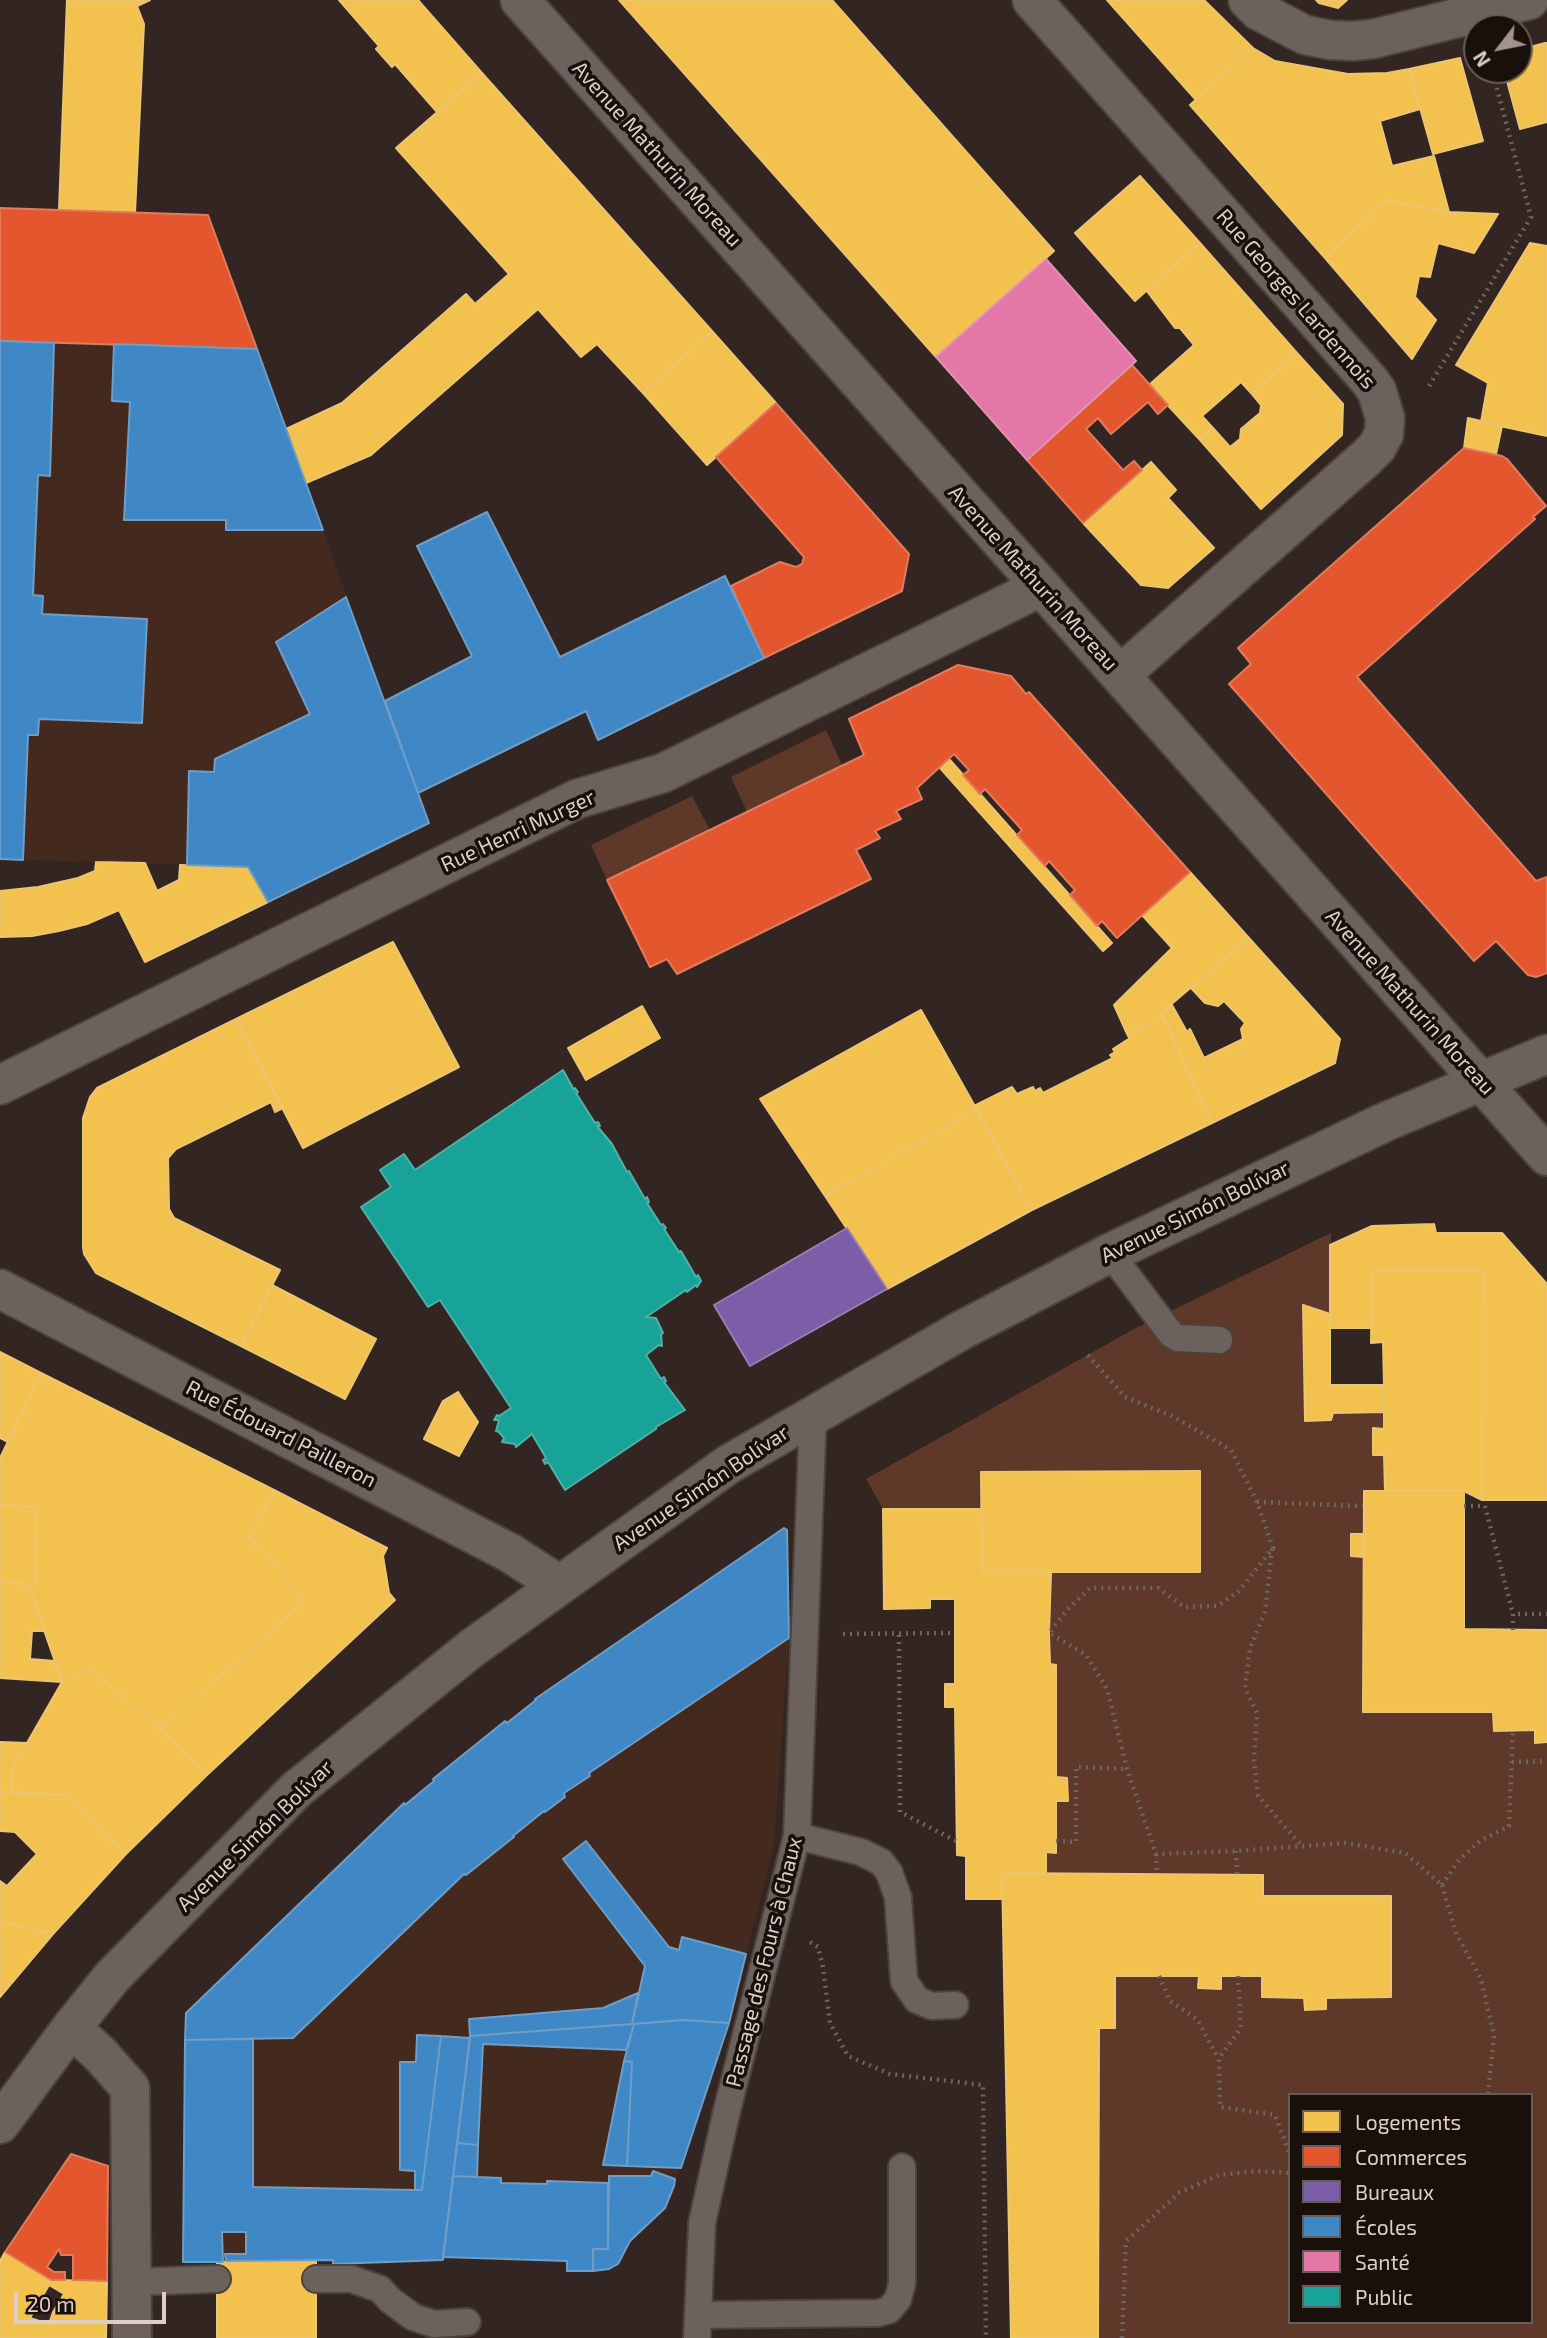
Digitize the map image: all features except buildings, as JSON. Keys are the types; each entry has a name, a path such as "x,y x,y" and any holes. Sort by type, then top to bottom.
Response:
{"street":[{"name":"Avenue Mathurin Moreau","path":"520,0 1547,1156"},
{"name":"Rue Georges Lardennois","path":"1032,0 1369,380 1377,391 1385,418 1384,434 1377,447 1366,458 1119,676"},
{"path":"1248,0 1259,11 1305,35 1353,41 1373,39 1529,0"},
{"name":"Rue Henri Murger","path":"0,1085 577,799 663,773 1041,587"},
{"name":"Avenue Simón Bolívar","path":"0,2124 112,1977 297,1789 472,1647 729,1464 962,1330 1110,1253 1385,1122 1547,1054"},
{"name":"Rue Édouard Pailleron","path":"0,1289 510,1553 558,1584"},
{"path":"71,2028 99,2053 131,2088 132,2338"}],"lane":[{"path":"1110,1253 1171,1334 1178,1338 1219,1340"},
{"name":"Passage des Fours à Chaux","path":"697,2327 702,2223 727,2110 797,1836 813,1415"},
{"path":"797,1836 861,1852 881,1862 889,1872 898,1897 904,1981 917,2000 932,2006 956,2005"},
{"path":"697,2327 878,2314 889,2309 898,2299 902,2284 902,2167"},
{"path":"316,2279 351,2279 380,2289 390,2300 413,2316 434,2324 467,2322"},
{"path":"132,2282 217,2280"}],"path":[{"path":"1429,386 1531,217 1496,84"},
{"path":"1088,1356 1125,1397 1172,1416 1231,1450 1257,1502 1273,1548 1265,1612 1250,1648 1245,1689 1257,1713 1254,1759 1258,1796 1302,1846"},
{"path":"1257,1502 1363,1506"},
{"path":"1464,1506 1485,1506 1513,1614 1513,1630"},
{"path":"1157,1874 1156,1854 1127,1769 1107,1689 1086,1655 1049,1633 1068,1609 1090,1588 1158,1588 1184,1607 1217,1606 1238,1592 1273,1548"},
{"path":"1513,1614 1547,1614"},
{"path":"804,1634 954,1633"},
{"path":"899,1635 900,1812 956,1841"},
{"path":"1441,1885 1459,1860 1473,1847 1509,1826 1513,1731"},
{"path":"1512,1762 1547,1761"},
{"path":"1056,1841 1076,1842 1076,1767 1127,1769"},
{"path":"1156,1854 1345,1843 1405,1853 1441,1885 1456,1933 1481,1979 1494,2035 1488,2093"},
{"path":"1236,1851 1237,1874"},
{"path":"818,1947 830,2023 848,2056 890,2074 983,2085 986,2338"},
{"path":"1159,1976 1170,2001 1197,2019 1219,2058 1220,2107 1275,2115 1288,2150"},
{"path":"1219,2058 1241,2028 1238,1976"},
{"path":"1122,2338 1126,2241 1179,2193 1219,2175 1257,2171 1288,2172"}],"shaded area":[{"path":"0,341 257,349 429,823 268,902 248,867 0,859"},
{"path":"826,730 842,765 747,812 731,777"},
{"path":"692,796 710,830 607,880 591,845"},
{"path":"1331,1233 1330,1314 1303,1305 1305,1420 1331,1420 1333,1413 1384,1412 1384,1429 1373,1429 1373,1454 1384,1455 1385,1491 1364,1491 1364,1534 1351,1534 1364,1557 1493,1712 1494,1731 1535,1730 1535,1743 1547,1742 1547,2338 1098,2338 1099,2028 1115,2028 1115,1976 1199,1976 1199,1988 1221,1988 1221,1976 1262,1976 1262,1997 1304,1998 1305,2010 1326,2009 1326,1998 1391,1997 1391,1896 1263,1896 1263,1875 1046,1874 1046,1852 1056,1852 1056,1801 1068,1800 1067,1778 1056,1777 1056,1665 1050,1664 1049,1633 1051,1573 1200,1572 1200,1471 982,1472 981,1509 883,1509 866,1479 1136,1328"},
{"path":"784,1528 787,1530 789,1638 774,1845 729,2023 674,2186 659,2216 630,2241 618,2264 597,2272 567,2271 566,2261 444,2257 443,2260 333,2264 332,2260 183,2262 186,2013 332,1870 433,1779 535,1699"}]}
